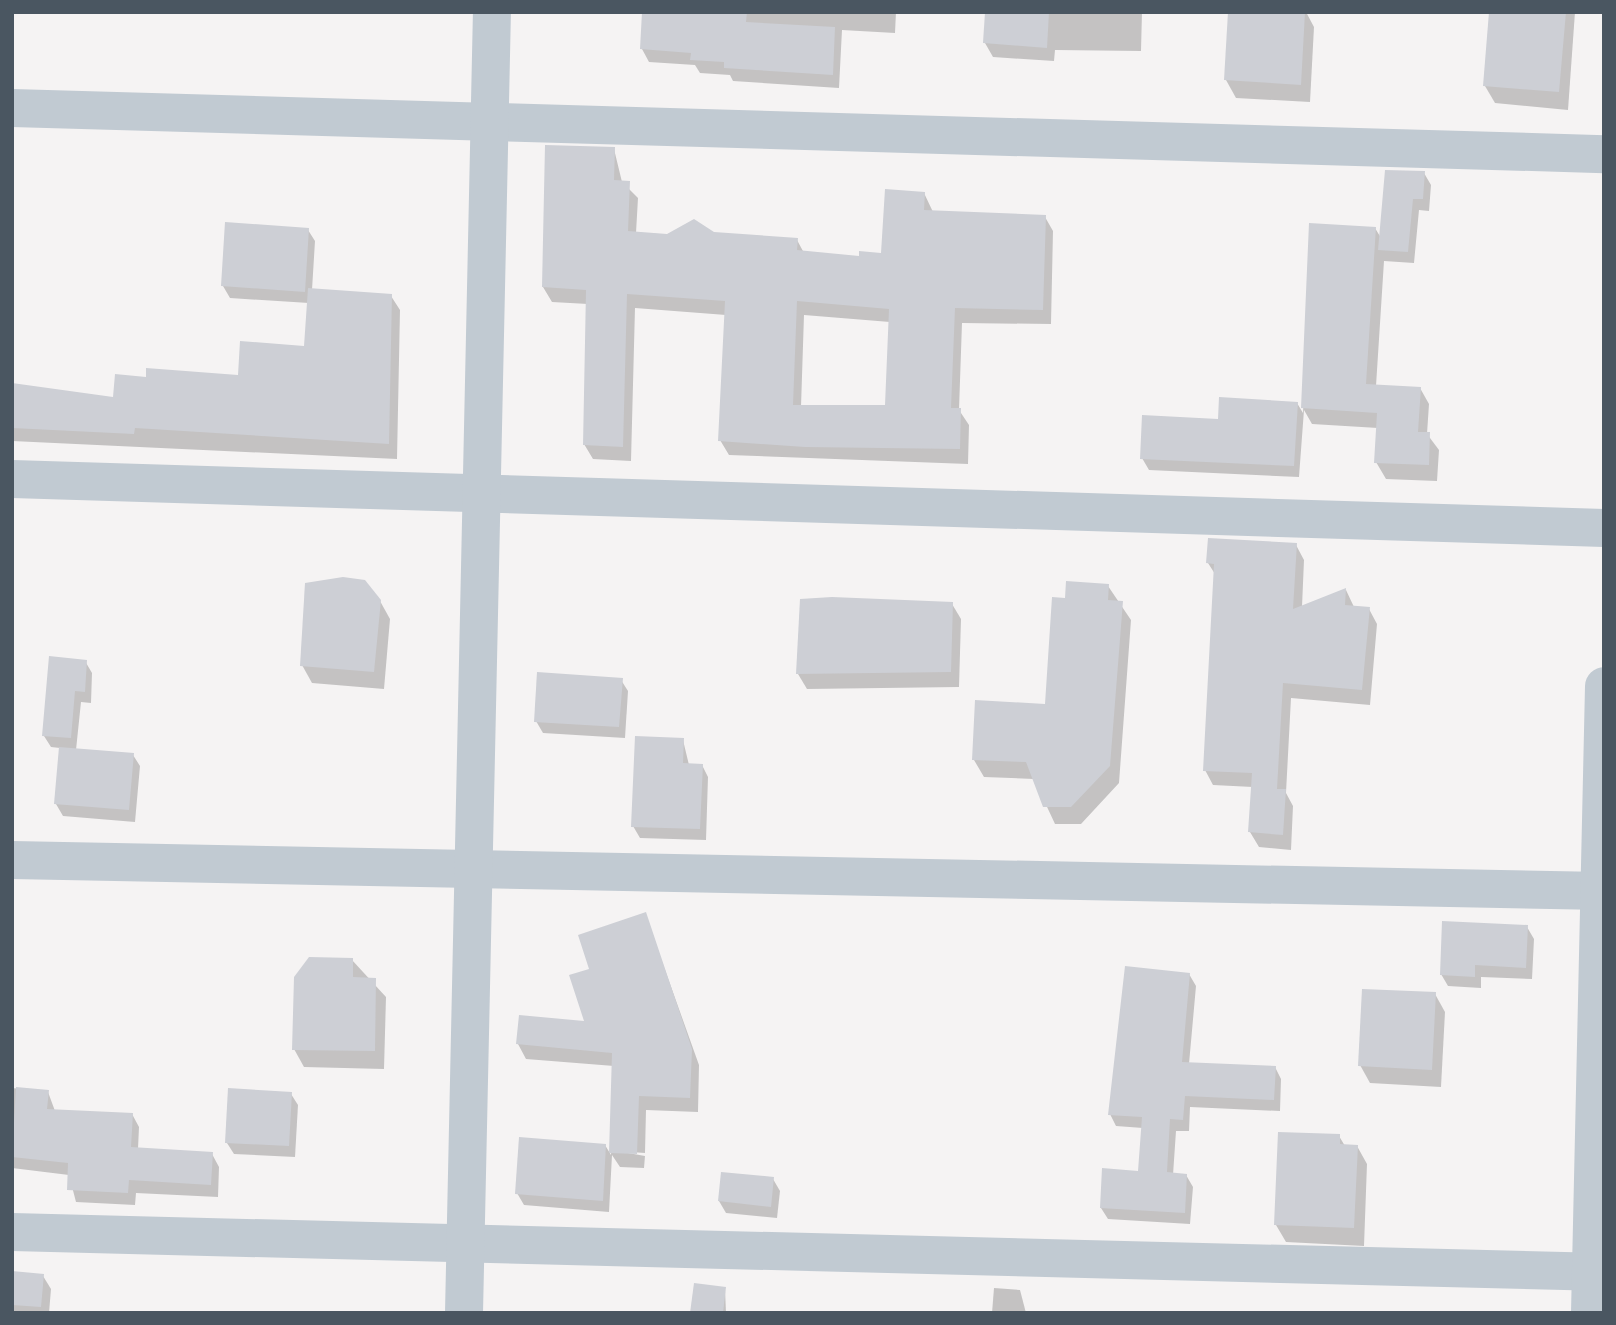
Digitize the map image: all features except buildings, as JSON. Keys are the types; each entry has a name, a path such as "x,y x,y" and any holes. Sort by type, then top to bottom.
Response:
{"street":[{"path":"464,1313 492,12"},
{"path":"12,108 1604,154"},
{"path":"12,479 1604,528"},
{"path":"1590,1313 1597,1272 1604,686"},
{"path":"12,860 1602,891"},
{"path":"12,1232 1597,1272"}]}
